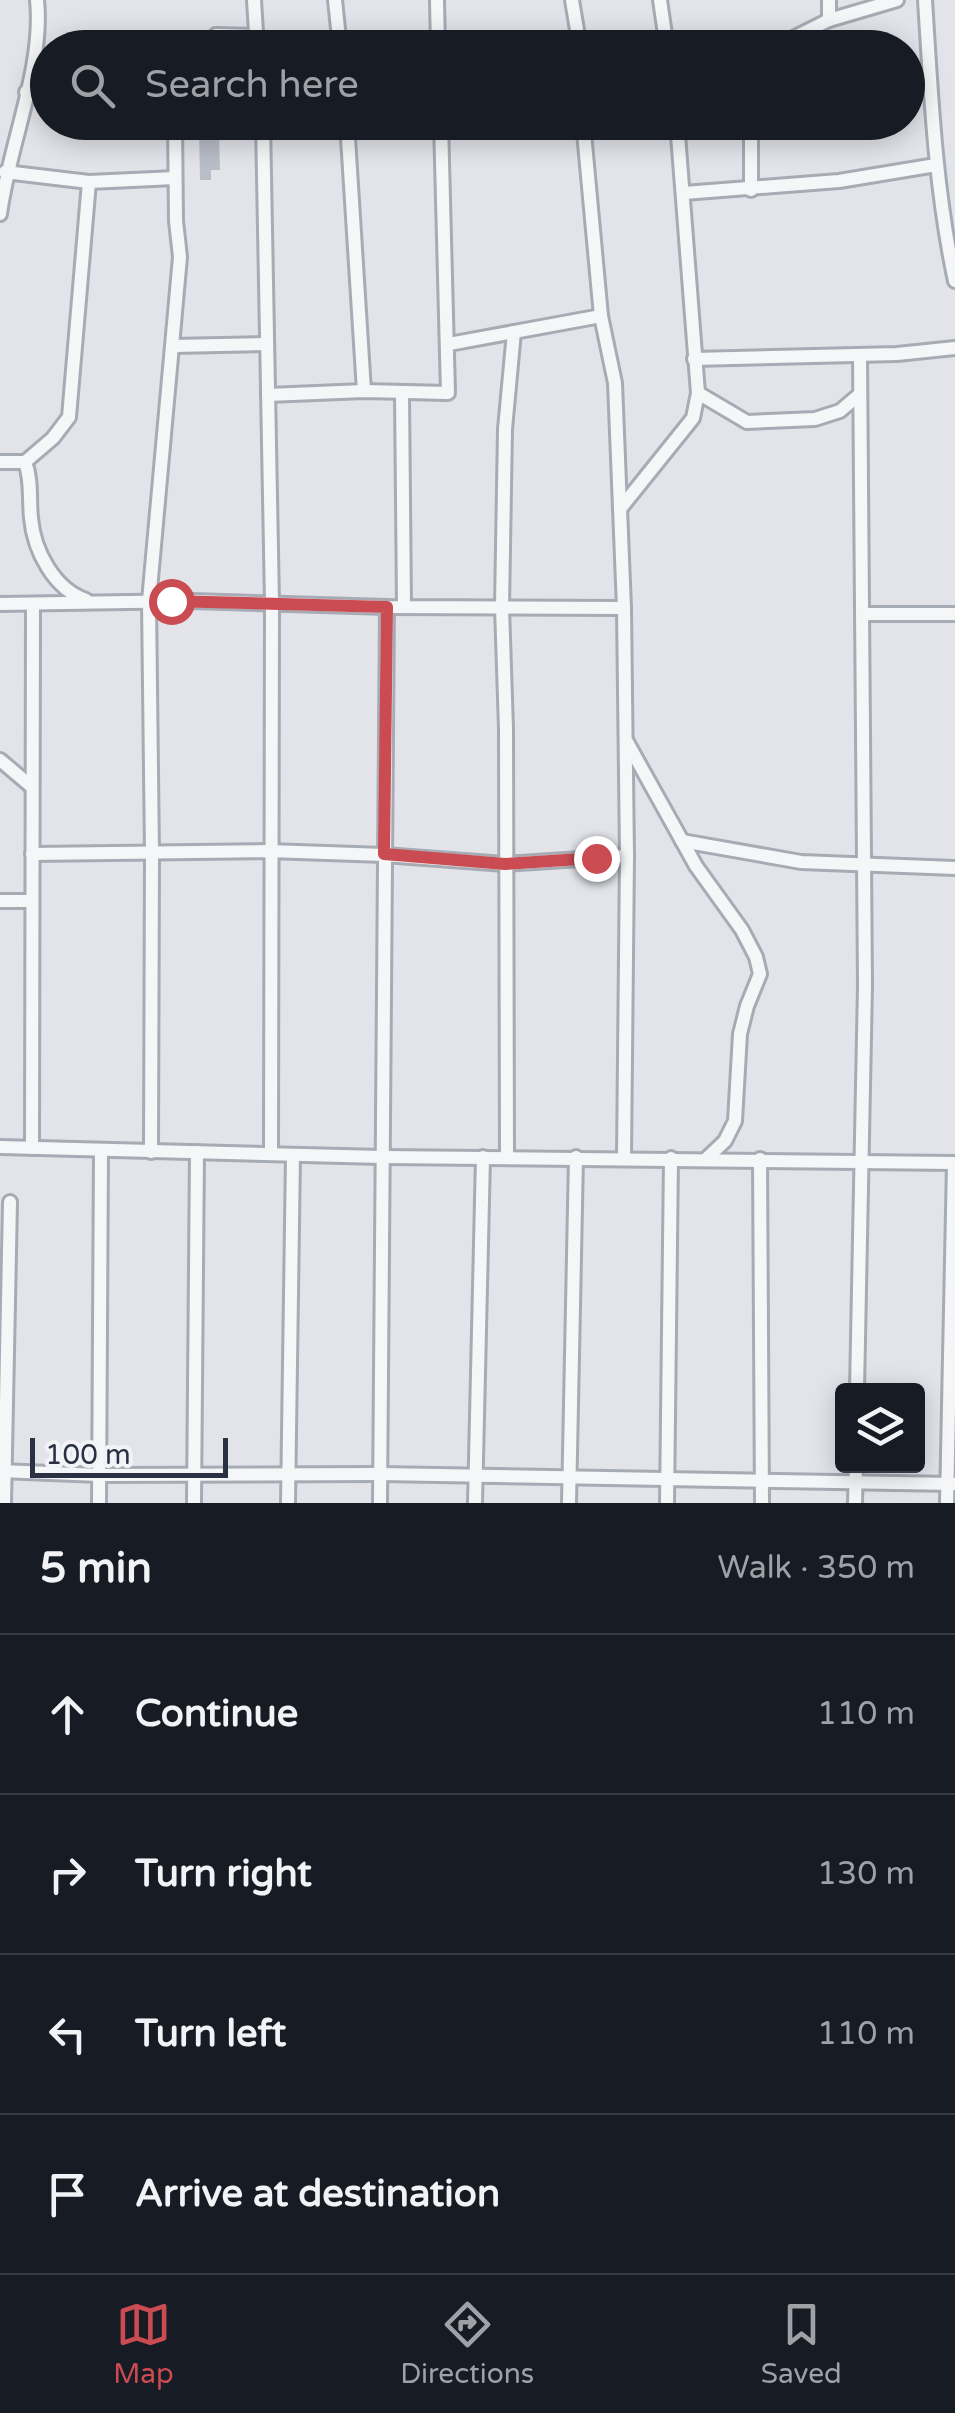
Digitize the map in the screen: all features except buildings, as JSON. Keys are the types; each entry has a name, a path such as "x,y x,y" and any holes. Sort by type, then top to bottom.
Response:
{"street":[{"path":"38,0 38,30"},
{"path":"254,0 256,30"},
{"path":"335,0 338,30"},
{"path":"437,0 438,30"},
{"path":"572,0 577,30"},
{"path":"660,0 665,30"},
{"path":"829,0 830,20"},
{"path":"810,30 898,0"},
{"path":"925,0 936,166 955,281"},
{"path":"0,214 6,172 30,79"},
{"path":"26,92 30,92"},
{"path":"151,1152 149,602 180,241 176,221 176,140"},
{"path":"263,140 272,603 271,1154"},
{"path":"348,140 364,391"},
{"path":"268,395 448,393 442,140"},
{"path":"586,140 601,316 614,383 624,608 627,856 624,1158"},
{"path":"620,509 692,418 698,393 679,140"},
{"path":"750,140 751,190"},
{"path":"684,194 839,182 936,166"},
{"path":"6,172 89,182 176,178"},
{"path":"0,462 25,462 53,438 69,417 89,182"},
{"path":"449,344 601,316"},
{"path":"506,1157 506,729 502,607 505,429 514,332"},
{"path":"173,346 267,344"},
{"path":"694,359 860,356 955,348"},
{"path":"857,1383 864,862 860,356"},
{"path":"698,393 748,422 815,419 840,411 860,394"},
{"path":"402,394 404,606"},
{"path":"25,462 37,549 60,583 74,596 94,603"},
{"path":"0,604 624,608"},
{"path":"32,1148 33,606"},
{"path":"380,1503 387,607"},
{"path":"863,614 955,614"},
{"path":"626,740 696,866 742,930 756,956 760,974 746,1006 740,1034 735,1122 725,1141 707,1158"},
{"path":"0,760 32,787"},
{"path":"682,841 801,862 955,868"},
{"path":"32,854 269,851 384,854 505,864 627,856"},
{"path":"0,900 32,901"},
{"path":"0,1148 955,1164 951,1484 947,1503"},
{"path":"100,1503 101,1151"},
{"path":"194,1503 196,1152"},
{"path":"288,1503 293,1154"},
{"path":"475,1503 483,1157"},
{"path":"569,1503 576,1158"},
{"path":"668,1503 671,1158"},
{"path":"760,1159 762,1503"},
{"path":"4,1503 10,1202"},
{"path":"2,1471 951,1484"},
{"path":"855,1503 856,1473"}],"route":[{"path":"171,601 387,607 384,854 505,864 596,858"}]}
